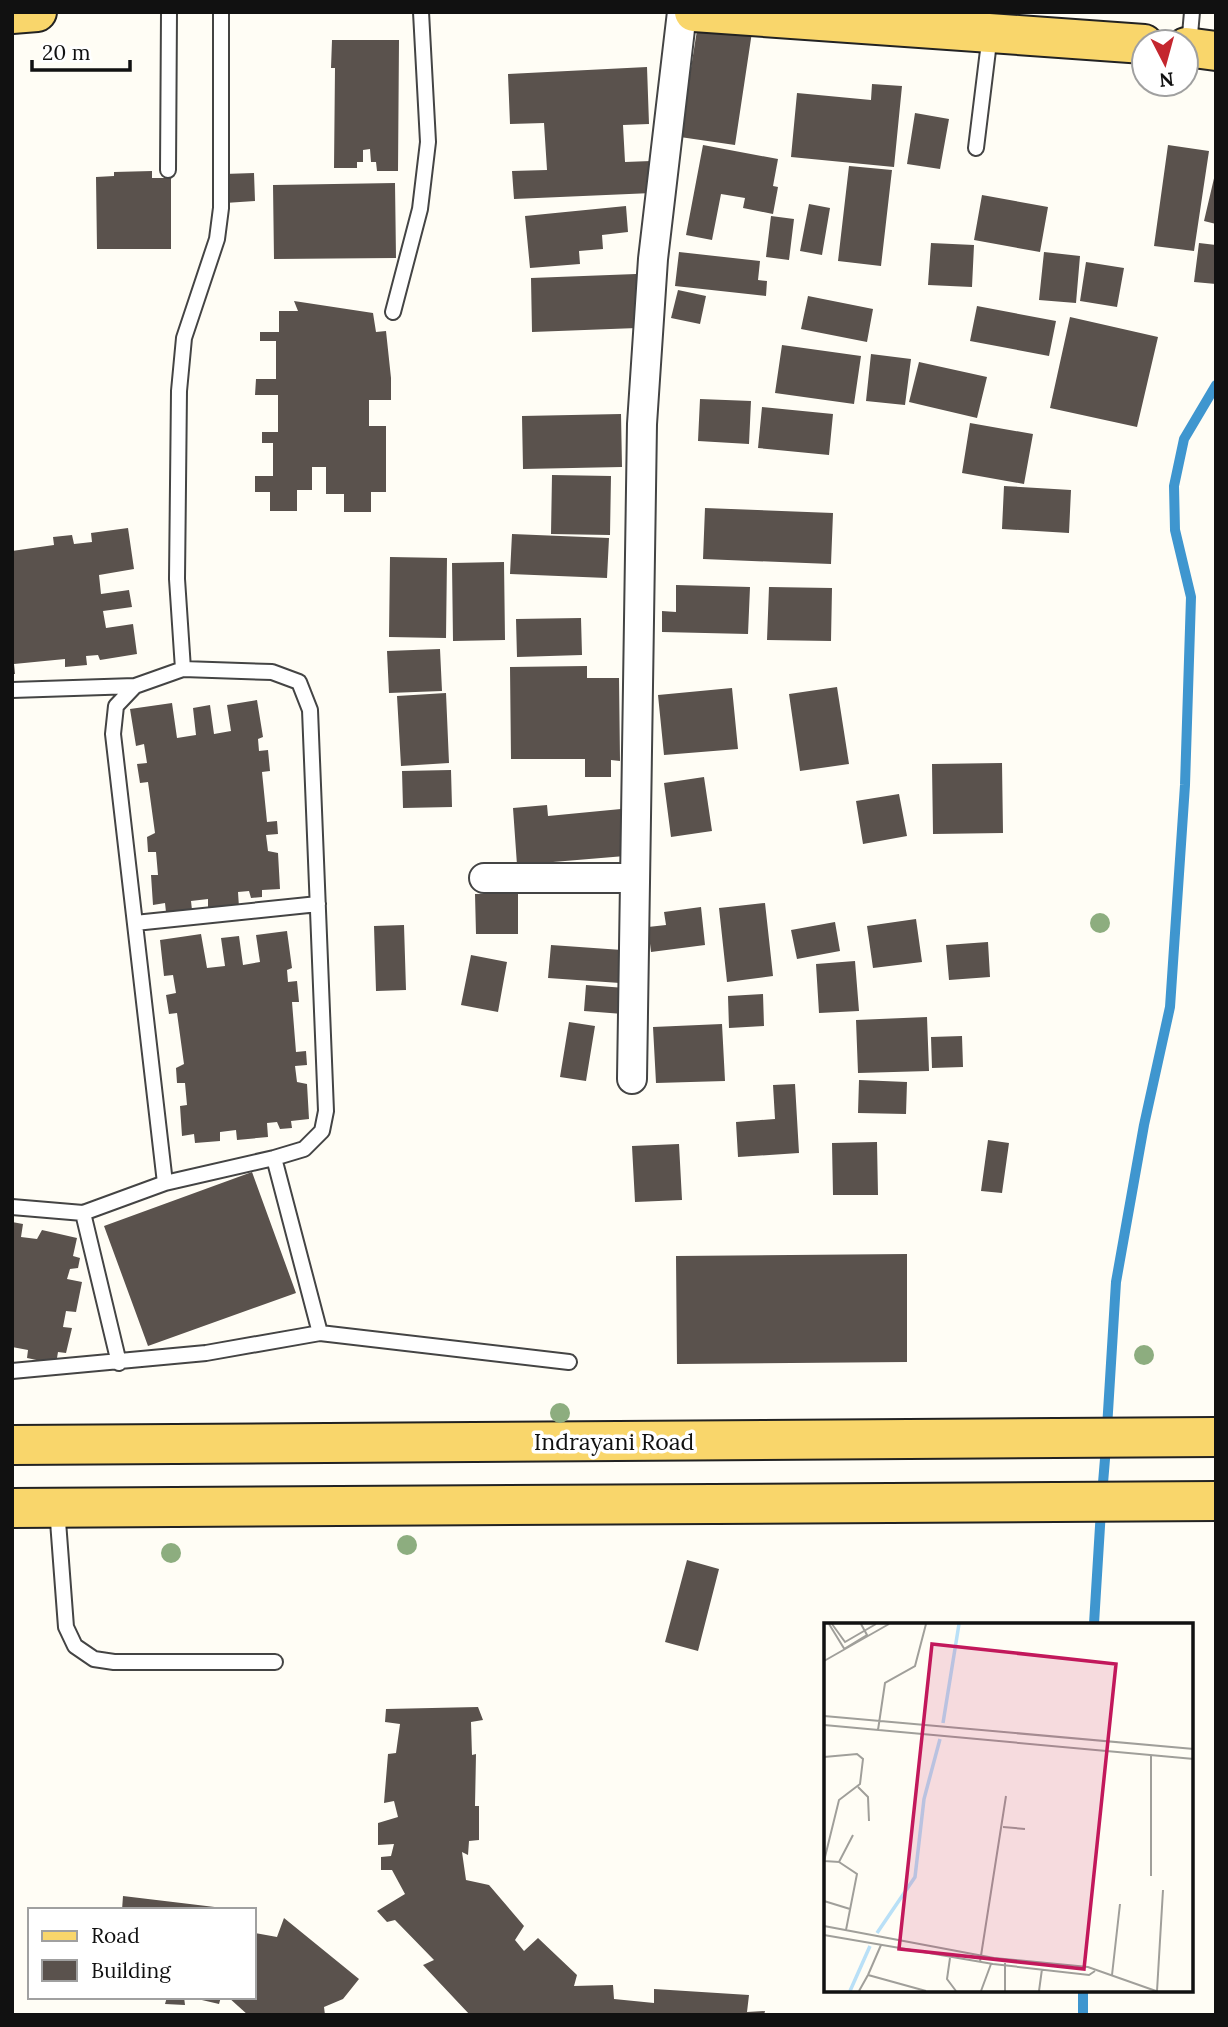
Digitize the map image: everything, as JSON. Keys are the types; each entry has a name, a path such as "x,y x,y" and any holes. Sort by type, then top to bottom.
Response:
{"main road":[{"path":"12,14 37,12"},
{"path":"694,12 1130,43"},
{"name":"Indrayani Road","path":"12,1445 1216,1437"},
{"path":"12,1508 1216,1501"}],"street":[{"path":"632,1079 642,424 653,259 682,12"},
{"path":"484,878 635,878"}],"lane":[{"path":"168,170 169,12"},
{"path":"183,669 177,579 179,391 184,338 217,239 221,208 221,12"},
{"path":"393,312 420,209 428,142 421,12"},
{"path":"976,148 990,33"},
{"path":"12,690 135,686 183,669 272,672 299,682 310,710 326,1111 322,1131 304,1149 166,1183 83,1213 12,1208"},
{"path":"135,686 116,705 113,734 166,1183"},
{"path":"135,923 318,904"},
{"path":"274,1158 320,1333"},
{"path":"83,1213 119,1363"},
{"path":"12,1371 206,1353 320,1333 569,1362"},
{"path":"57,1508 66,1627 75,1646 94,1659 114,1662 275,1662"}],"building":[{"path":"698,24 752,32 735,145 680,137"},
{"path":"332,40 399,40 398,171 377,171 376,162 371,162 370,149 363,150 363,162 357,162 357,168 334,168 335,68 331,68"},
{"path":"647,67 649,124 623,125 625,162 651,161 652,193 514,199 512,171 547,170 544,123 510,124 508,74"},
{"path":"872,84 902,86 894,167 791,157 797,93 871,100"},
{"path":"915,113 949,119 940,169 907,164"},
{"path":"703,145 778,159 773,186 778,187 773,214 743,208 745,198 721,194 712,240 686,235"},
{"path":"1168,145 1209,151 1194,251 1154,246"},
{"path":"849,166 892,170 881,266 838,261"},
{"path":"152,171 152,178 171,178 171,249 97,249 96,177 114,176 114,172"},
{"path":"254,173 255,201 225,203 224,174"},
{"path":"1216,174 1216,224 1204,221"},
{"path":"395,183 396,258 274,259 273,185"},
{"path":"982,195 1048,207 1040,252 974,240"},
{"path":"809,204 830,208 822,255 800,251"},
{"path":"626,206 628,232 602,235 603,249 579,251 580,264 530,268 525,216"},
{"path":"771,216 794,219 789,260 766,257"},
{"path":"931,243 974,245 972,287 928,285"},
{"path":"1199,243 1216,245 1216,284 1194,282"},
{"path":"679,252 760,261 758,280 767,281 766,296 675,286"},
{"path":"1044,252 1080,256 1076,303 1039,300"},
{"path":"1086,262 1124,268 1117,307 1080,301"},
{"path":"636,274 637,328 532,332 531,278"},
{"path":"678,290 706,296 700,324 671,318"},
{"path":"808,296 873,309 867,342 801,329"},
{"path":"294,301 373,313 376,332 386,331 391,400 369,400 369,426 386,426 386,492 371,492 371,512 344,512 344,494 326,494 326,467 312,467 312,490 297,490 297,511 270,511 270,492 255,492 255,476 273,476 273,443 262,443 262,432 278,432 278,395 255,395 256,379 276,379 276,341 260,341 260,332 279,332 279,311 298,311"},
{"path":"977,306 1056,321 1049,356 970,341"},
{"path":"1070,317 1158,337 1137,427 1050,408"},
{"path":"782,345 861,356 854,404 775,393"},
{"path":"871,354 911,359 905,405 866,401"},
{"path":"919,362 987,377 977,418 909,402"},
{"path":"700,399 751,401 749,444 698,441"},
{"path":"762,407 833,414 829,455 758,448"},
{"path":"621,414 622,467 523,469 522,416"},
{"path":"970,423 1033,434 1024,484 962,473"},
{"path":"552,475 611,476 610,535 551,534"},
{"path":"1004,486 1071,490 1069,533 1002,529"},
{"path":"705,508 833,513 831,564 703,559"},
{"path":"128,528 134,569 99,575 101,594 129,590 132,607 103,611 106,628 133,624 137,654 100,660 98,655 86,656 87,665 65,667 65,659 14,664 15,674 12,674 12,551 54,545 53,537 72,535 74,544 92,542 91,533"},
{"path":"512,534 609,538 607,578 510,574"},
{"path":"390,557 447,558 446,638 389,637"},
{"path":"504,562 505,640 453,641 452,563"},
{"path":"676,585 750,587 748,634 662,632 662,611 676,612"},
{"path":"769,587 832,588 831,641 767,640"},
{"path":"581,618 582,655 517,657 516,619"},
{"path":"440,649 442,691 389,693 387,651"},
{"path":"587,666 587,678 619,678 620,761 611,760 611,777 585,777 585,759 511,759 510,667"},
{"path":"837,687 849,764 800,771 789,694"},
{"path":"732,688 738,749 664,755 658,695"},
{"path":"446,693 449,763 401,766 397,696"},
{"path":"257,700 263,737 258,739 259,751 268,750 270,771 262,772 267,822 277,821 278,834 266,835 268,851 278,853 280,889 262,890 262,897 251,898 249,891 238,892 239,907 208,909 208,899 191,901 192,910 166,912 165,903 153,905 151,875 158,875 156,852 148,852 147,837 155,833 148,782 140,783 137,764 147,763 144,744 136,746 130,709 172,703 177,738 196,735 193,708 210,705 214,734 231,731 227,705"},
{"path":"1002,763 1003,833 933,834 932,764"},
{"path":"451,770 452,807 403,808 402,771"},
{"path":"704,777 712,831 671,837 664,783"},
{"path":"899,794 907,836 863,844 856,801"},
{"path":"547,805 548,816 621,809 625,856 517,865 513,808"},
{"path":"518,893 518,934 476,934 475,894"},
{"path":"765,903 773,976 727,982 719,908"},
{"path":"701,907 705,945 651,952 648,927 666,925 664,912"},
{"path":"916,919 922,962 873,968 867,926"},
{"path":"835,922 840,951 797,959 791,930"},
{"path":"404,925 406,990 376,991 374,926"},
{"path":"287,931 292,968 287,970 288,982 297,981 299,1002 292,1002 296,1052 306,1051 307,1065 295,1066 297,1082 307,1084 309,1119 291,1121 292,1128 280,1129 277,1122 267,1123 268,1137 237,1140 236,1130 220,1132 220,1141 195,1143 194,1134 182,1136 180,1106 187,1105 185,1083 177,1083 176,1068 184,1064 177,1013 169,1014 166,995 176,993 173,975 164,976 160,940 201,934 207,968 225,966 221,938 239,936 243,965 260,962 256,935"},
{"path":"988,942 990,977 949,980 946,945"},
{"path":"551,945 622,950 620,983 548,978"},
{"path":"471,955 507,962 498,1012 461,1005"},
{"path":"855,961 859,1011 819,1013 816,964"},
{"path":"586,985 625,988 623,1014 584,1011"},
{"path":"763,994 764,1026 729,1028 728,996"},
{"path":"927,1017 929,1071 858,1073 856,1020"},
{"path":"569,1022 595,1026 586,1081 560,1077"},
{"path":"722,1024 725,1081 656,1083 653,1027"},
{"path":"962,1036 963,1067 932,1068 931,1037"},
{"path":"859,1080 907,1082 906,1114 858,1113"},
{"path":"795,1084 799,1153 738,1157 736,1122 775,1119 773,1085"},
{"path":"988,1140 1009,1143 1002,1193 981,1191"},
{"path":"877,1142 878,1195 833,1195 832,1143"},
{"path":"679,1144 682,1200 635,1202 632,1146"},
{"path":"252,1172 296,1293 148,1346 104,1226"},
{"path":"12,1222 23,1224 21,1237 37,1239 42,1230 77,1238 73,1256 80,1258 78,1268 70,1269 67,1279 82,1282 76,1312 66,1311 63,1327 72,1328 66,1353 58,1352 56,1364 27,1358 28,1350 12,1347"},
{"path":"907,1254 907,1362 677,1364 676,1256"},
{"path":"687,1560 719,1569 698,1651 665,1642"},
{"path":"478,1707 483,1720 471,1722 472,1755 476,1754 475,1806 479,1806 479,1840 469,1841 468,1855 462,1852 466,1880 489,1885 524,1926 515,1940 524,1951 538,1938 577,1975 574,1986 613,1985 614,1999 654,2003 654,1989 749,1995 747,2012 765,2011 764,2015 470,2015 423,1965 434,1960 395,1920 387,1922 377,1911 405,1894 392,1870 381,1870 381,1857 391,1856 394,1844 378,1845 378,1823 398,1817 394,1801 384,1803 388,1754 396,1753 400,1724 385,1722 386,1709"},
{"path":"123,1896 223,1908 122,1908"},
{"path":"284,1918 359,1979 343,1999 324,2007 325,2015 248,2015 230,1999 256,1999 256,1933 277,1937"},
{"path":"166,1999 184,1999 185,2005 165,2004"},
{"path":"198,1999 220,1999 219,2004"}],"waterway":[{"path":"1107,1428 1116,1282 1144,1125 1170,1007 1185,785 1191,597 1175,530 1174,486 1184,439 1216,385"},
{"path":"1102,1495 1106,1447"},
{"path":"1094,1623 1101,1510"},
{"path":"1083,1992 1083,2015"}]}
